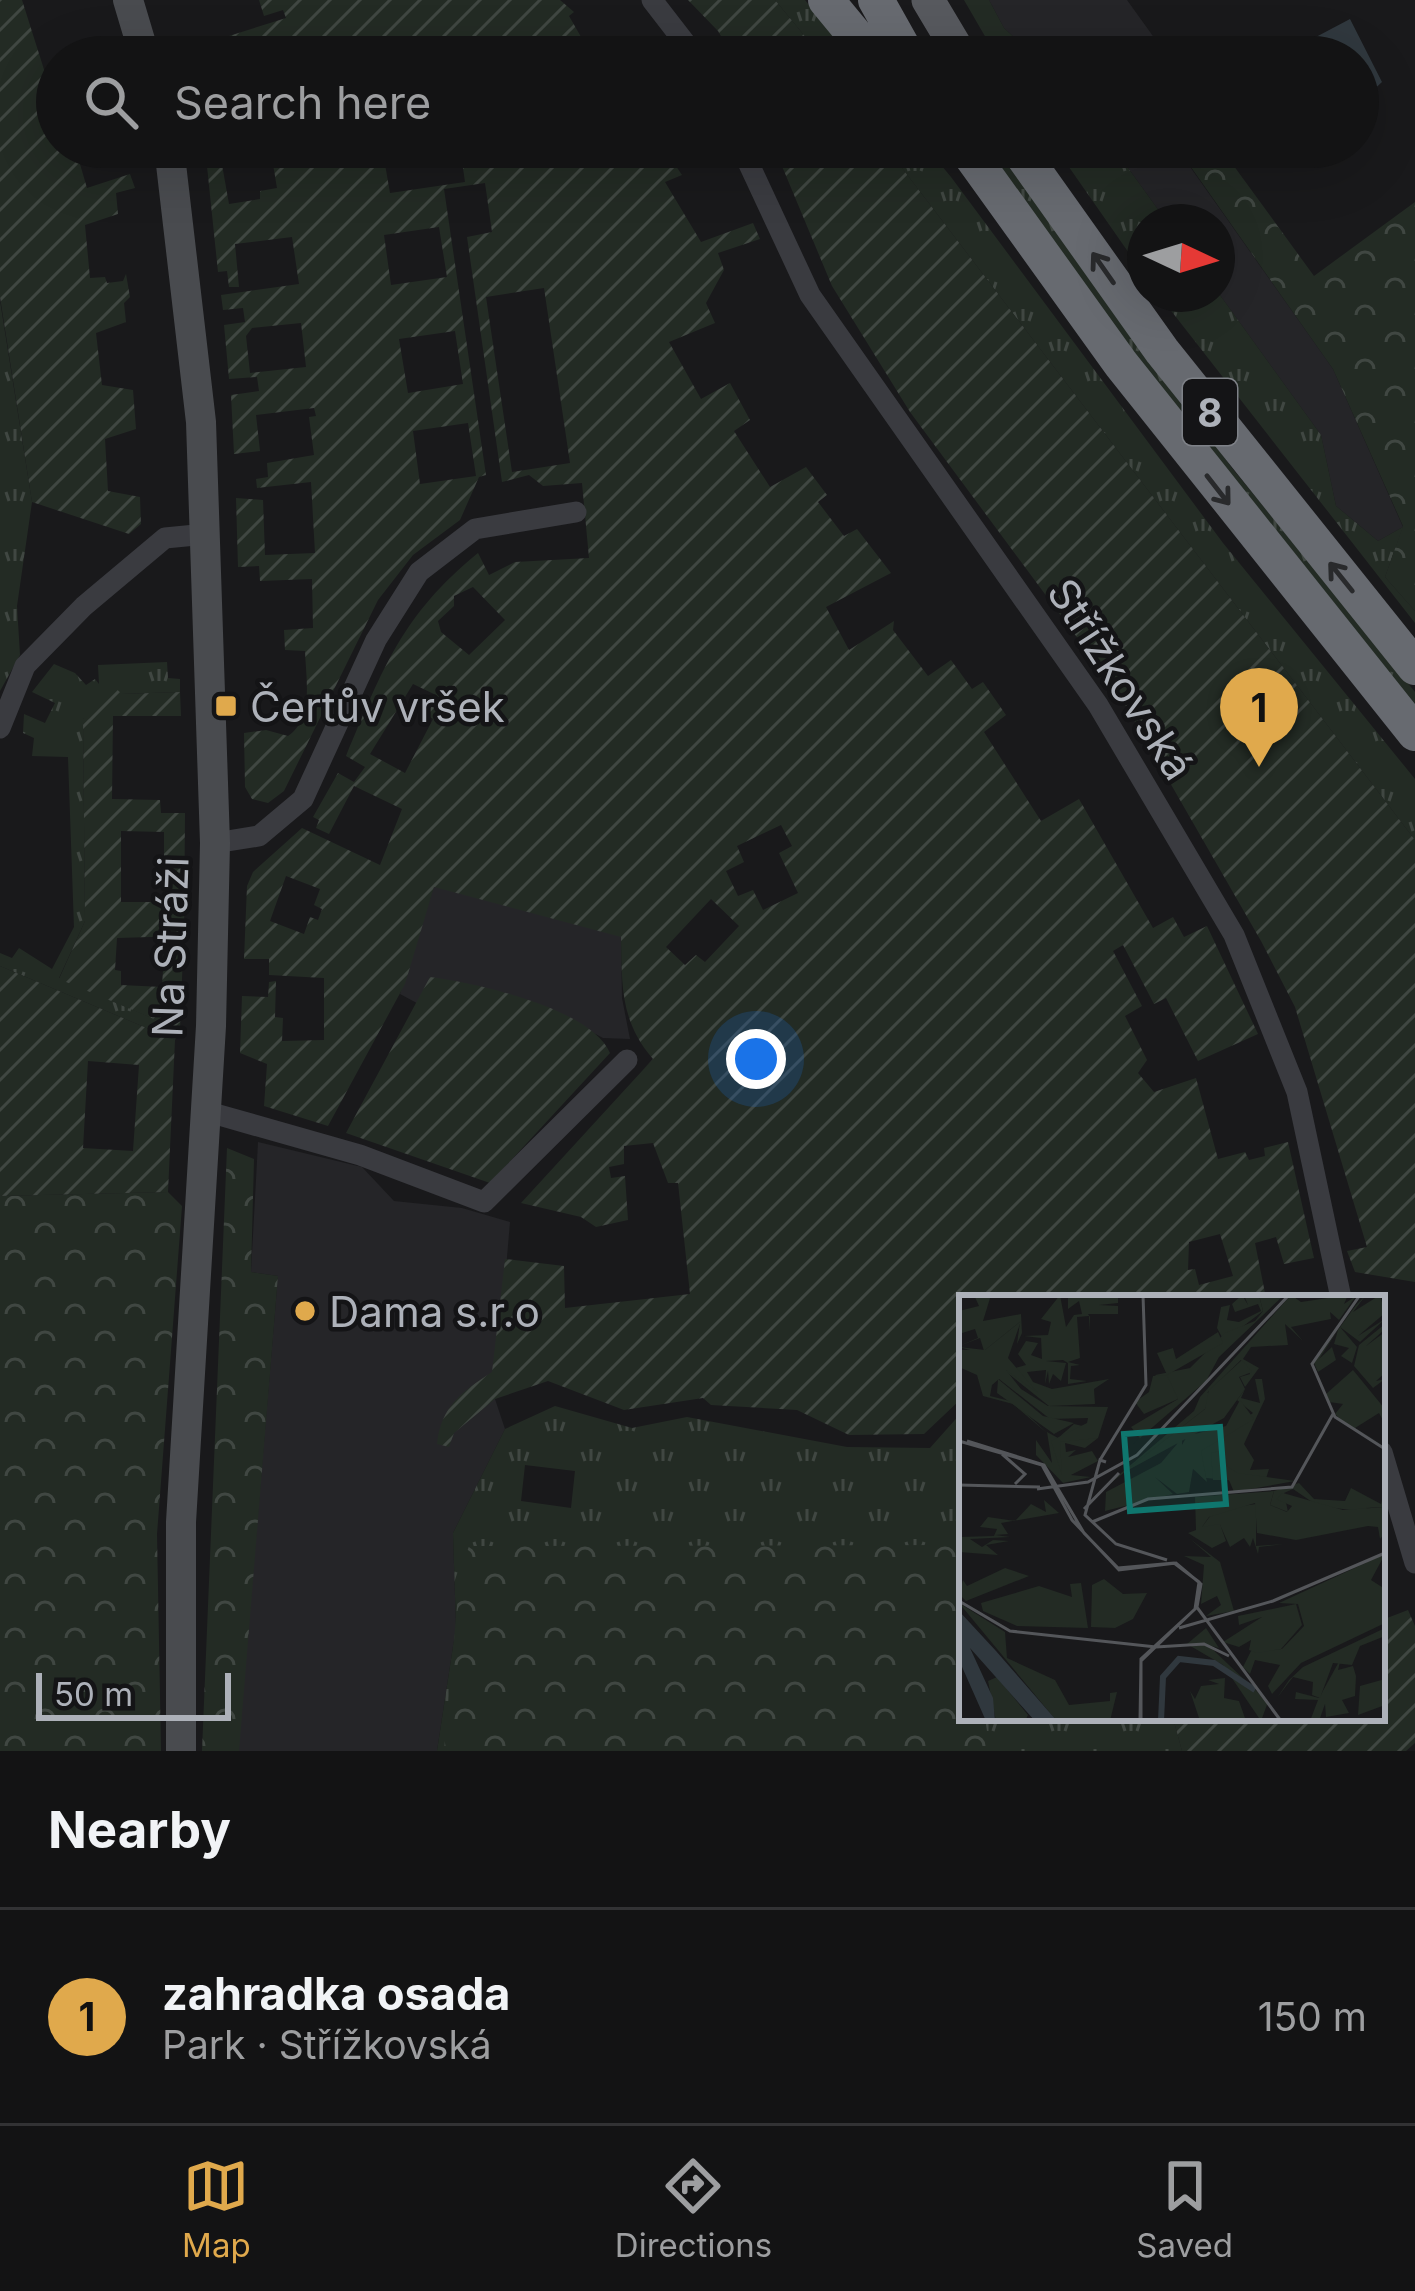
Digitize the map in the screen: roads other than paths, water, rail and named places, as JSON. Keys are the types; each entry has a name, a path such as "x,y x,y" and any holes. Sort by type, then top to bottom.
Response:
{"highway":[{"path":"826,0 856,36"},
{"path":"876,0 896,36"},
{"path":"969,168 1004,208"},
{"name":"8","path":"978,168 1004,208 1284,574 1415,733"},
{"name":"8","path":"1032,168 1162,351 1415,668"}],"main road":[{"path":"928,0 949,36"}],"street":[{"path":"128,0 139,36"},
{"path":"652,0 680,36"},
{"name":"Na Stráži","path":"172,168 194,338 206,533 215,843 180,1542 181,1751"},
{"name":"Střížkovská","path":"751,168 810,296 1098,705 1234,935 1297,1092 1340,1295"},
{"path":"215,843 259,836 303,799 376,640 419,572 475,529 576,512"},
{"path":"0,728 25,666 84,606 166,538 206,533"},
{"path":"205,1111 360,1155 484,1202 626,1060"},
{"path":"1385,1462 1415,1563"}],"place":[{"name":"Čertův vršek","path":"226,706"},
{"name":"zahradka osada","path":"1259,767"},
{"name":"Dama s.r.o","path":"305,1311"}]}
